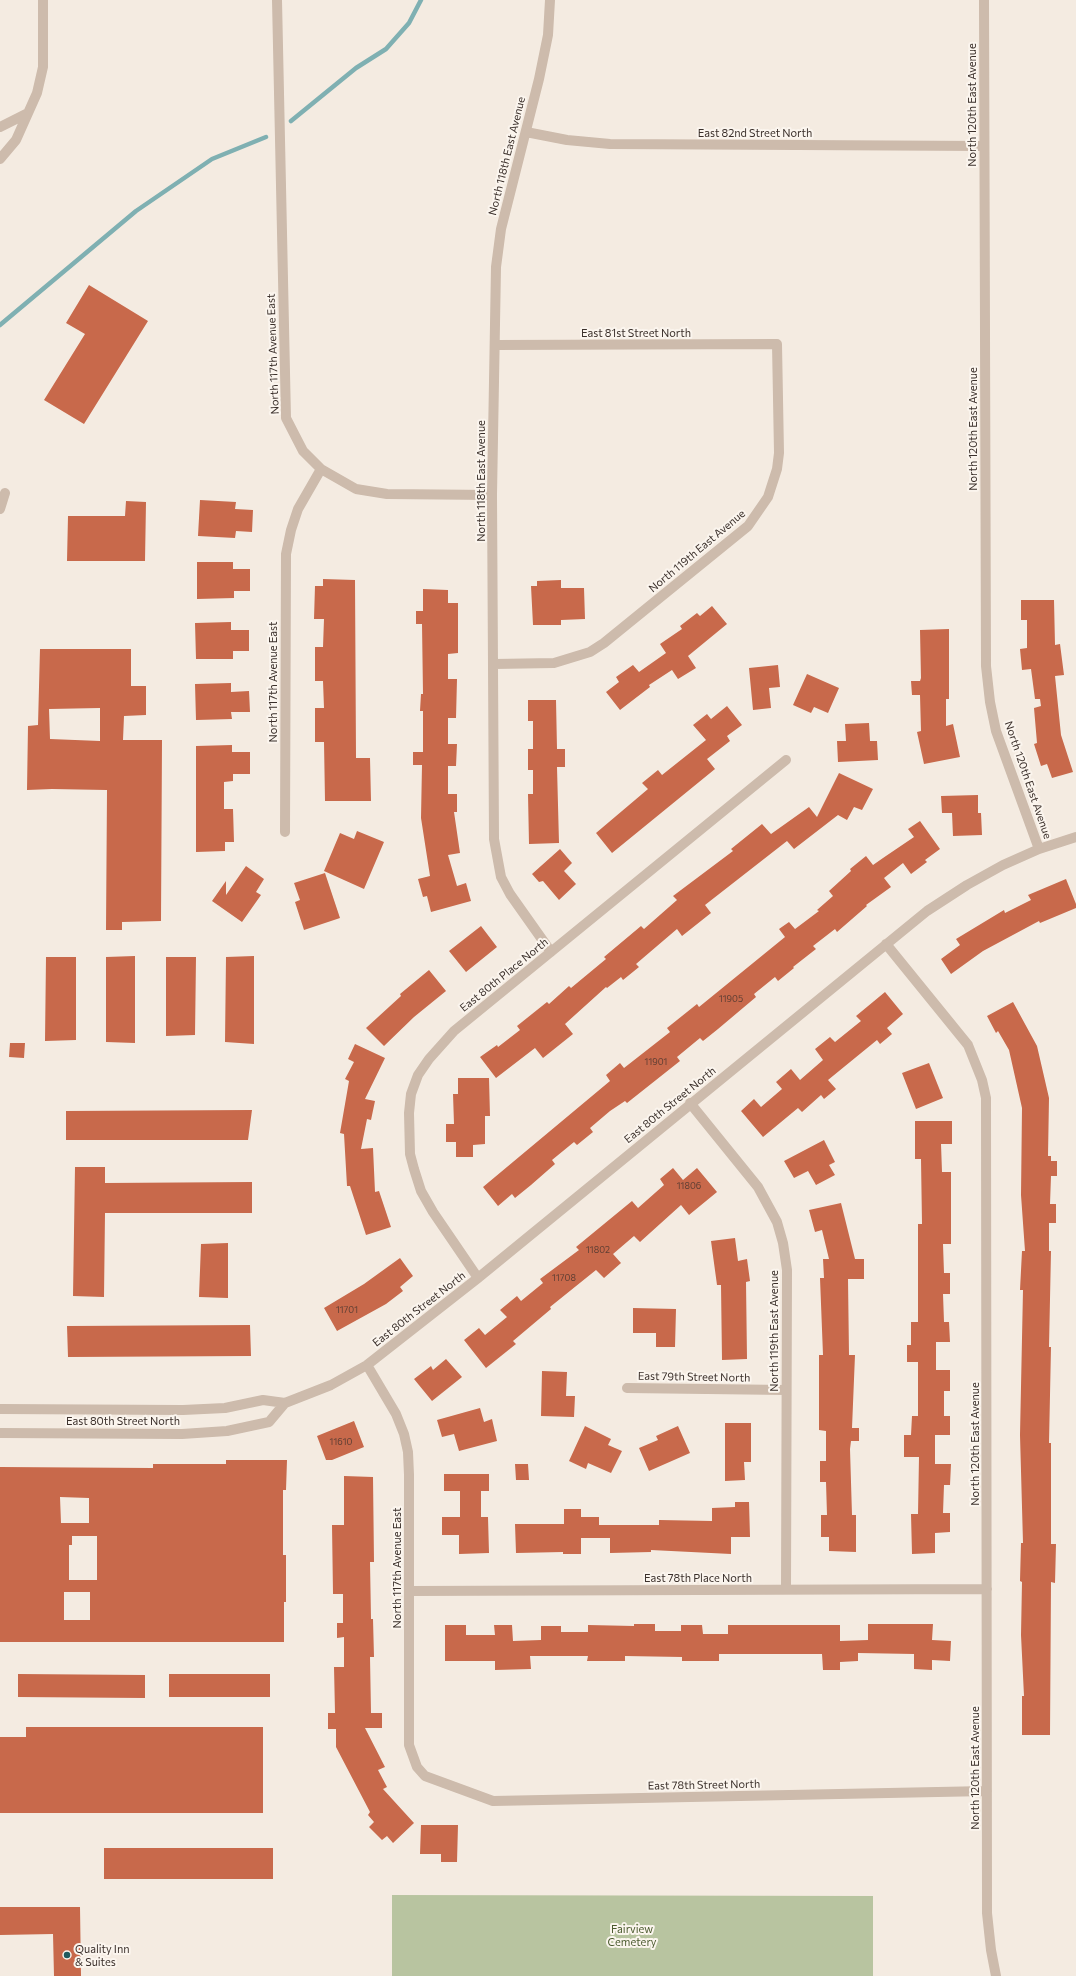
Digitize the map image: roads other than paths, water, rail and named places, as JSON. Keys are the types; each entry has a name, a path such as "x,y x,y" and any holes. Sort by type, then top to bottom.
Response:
{"street":[{"path":"0,159 16,140 36,92 43,67 43,0"},
{"name":"North 117th Avenue East","path":"276,0 286,418 303,451 321,469 298,509 291,530 286,554 285,832"},
{"name":"North 118th East Avenue","path":"550,0 548,35 526,132 501,229 496,267 492,495 494,819 497,858 501,877 510,894 551,952"},
{"name":"North 120th East Avenue","path":"984,0 986,666 990,702 996,730 1039,849"},
{"path":"0,127 26,114"},
{"name":"East 82nd Street North","path":"526,132 567,140 610,144 984,146"},
{"name":"East 81st Street North","path":"495,345 777,344"},
{"name":"North 119th East Avenue","path":"494,664 554,663 590,652 604,643 748,526 768,497 778,469 777,344"},
{"path":"321,469 356,489 380,493 492,495"},
{"path":"0,509 5,493"},
{"name":"East 80th Place North","path":"478,1278 432,1212 421,1191 410,1154 411,1094 418,1075 429,1059 454,1031 786,760"},
{"name":"East 80th Street North","path":"0,1433 182,1434 227,1431 269,1422 285,1403 330,1385 367,1365 478,1278 927,911 967,885 1003,865 1039,849 1076,836"},
{"name":"North 120th East Avenue","path":"886,944 968,1045 982,1080 986,1098 987,1913 991,1950 996,1976"},
{"name":"North 119th East Avenue","path":"690,1104 758,1187 777,1222 787,1270 786,1589"},
{"name":"North 117th Avenue East","path":"367,1365 396,1414 404,1434 408,1452 410,1745 417,1767 425,1776"},
{"name":"East 79th Street North","path":"627,1388 786,1390"},
{"name":"East 80th Street North","path":"0,1409 183,1410 225,1408 263,1400 285,1403"},
{"name":"East 78th Place North","path":"410,1591 987,1589"},
{"name":"East 78th Street North","path":"425,1776 493,1801 987,1791"}],"waterway":[{"path":"291,121 356,68 386,49 409,23 421,0"},
{"path":"0,325 136,211 212,159 266,137"}],"place":[{"name":"Quality Inn & Suites","path":"67,1955"}],"park label":[{"name":"Fairview Cemetery","path":"632,1935"}]}
